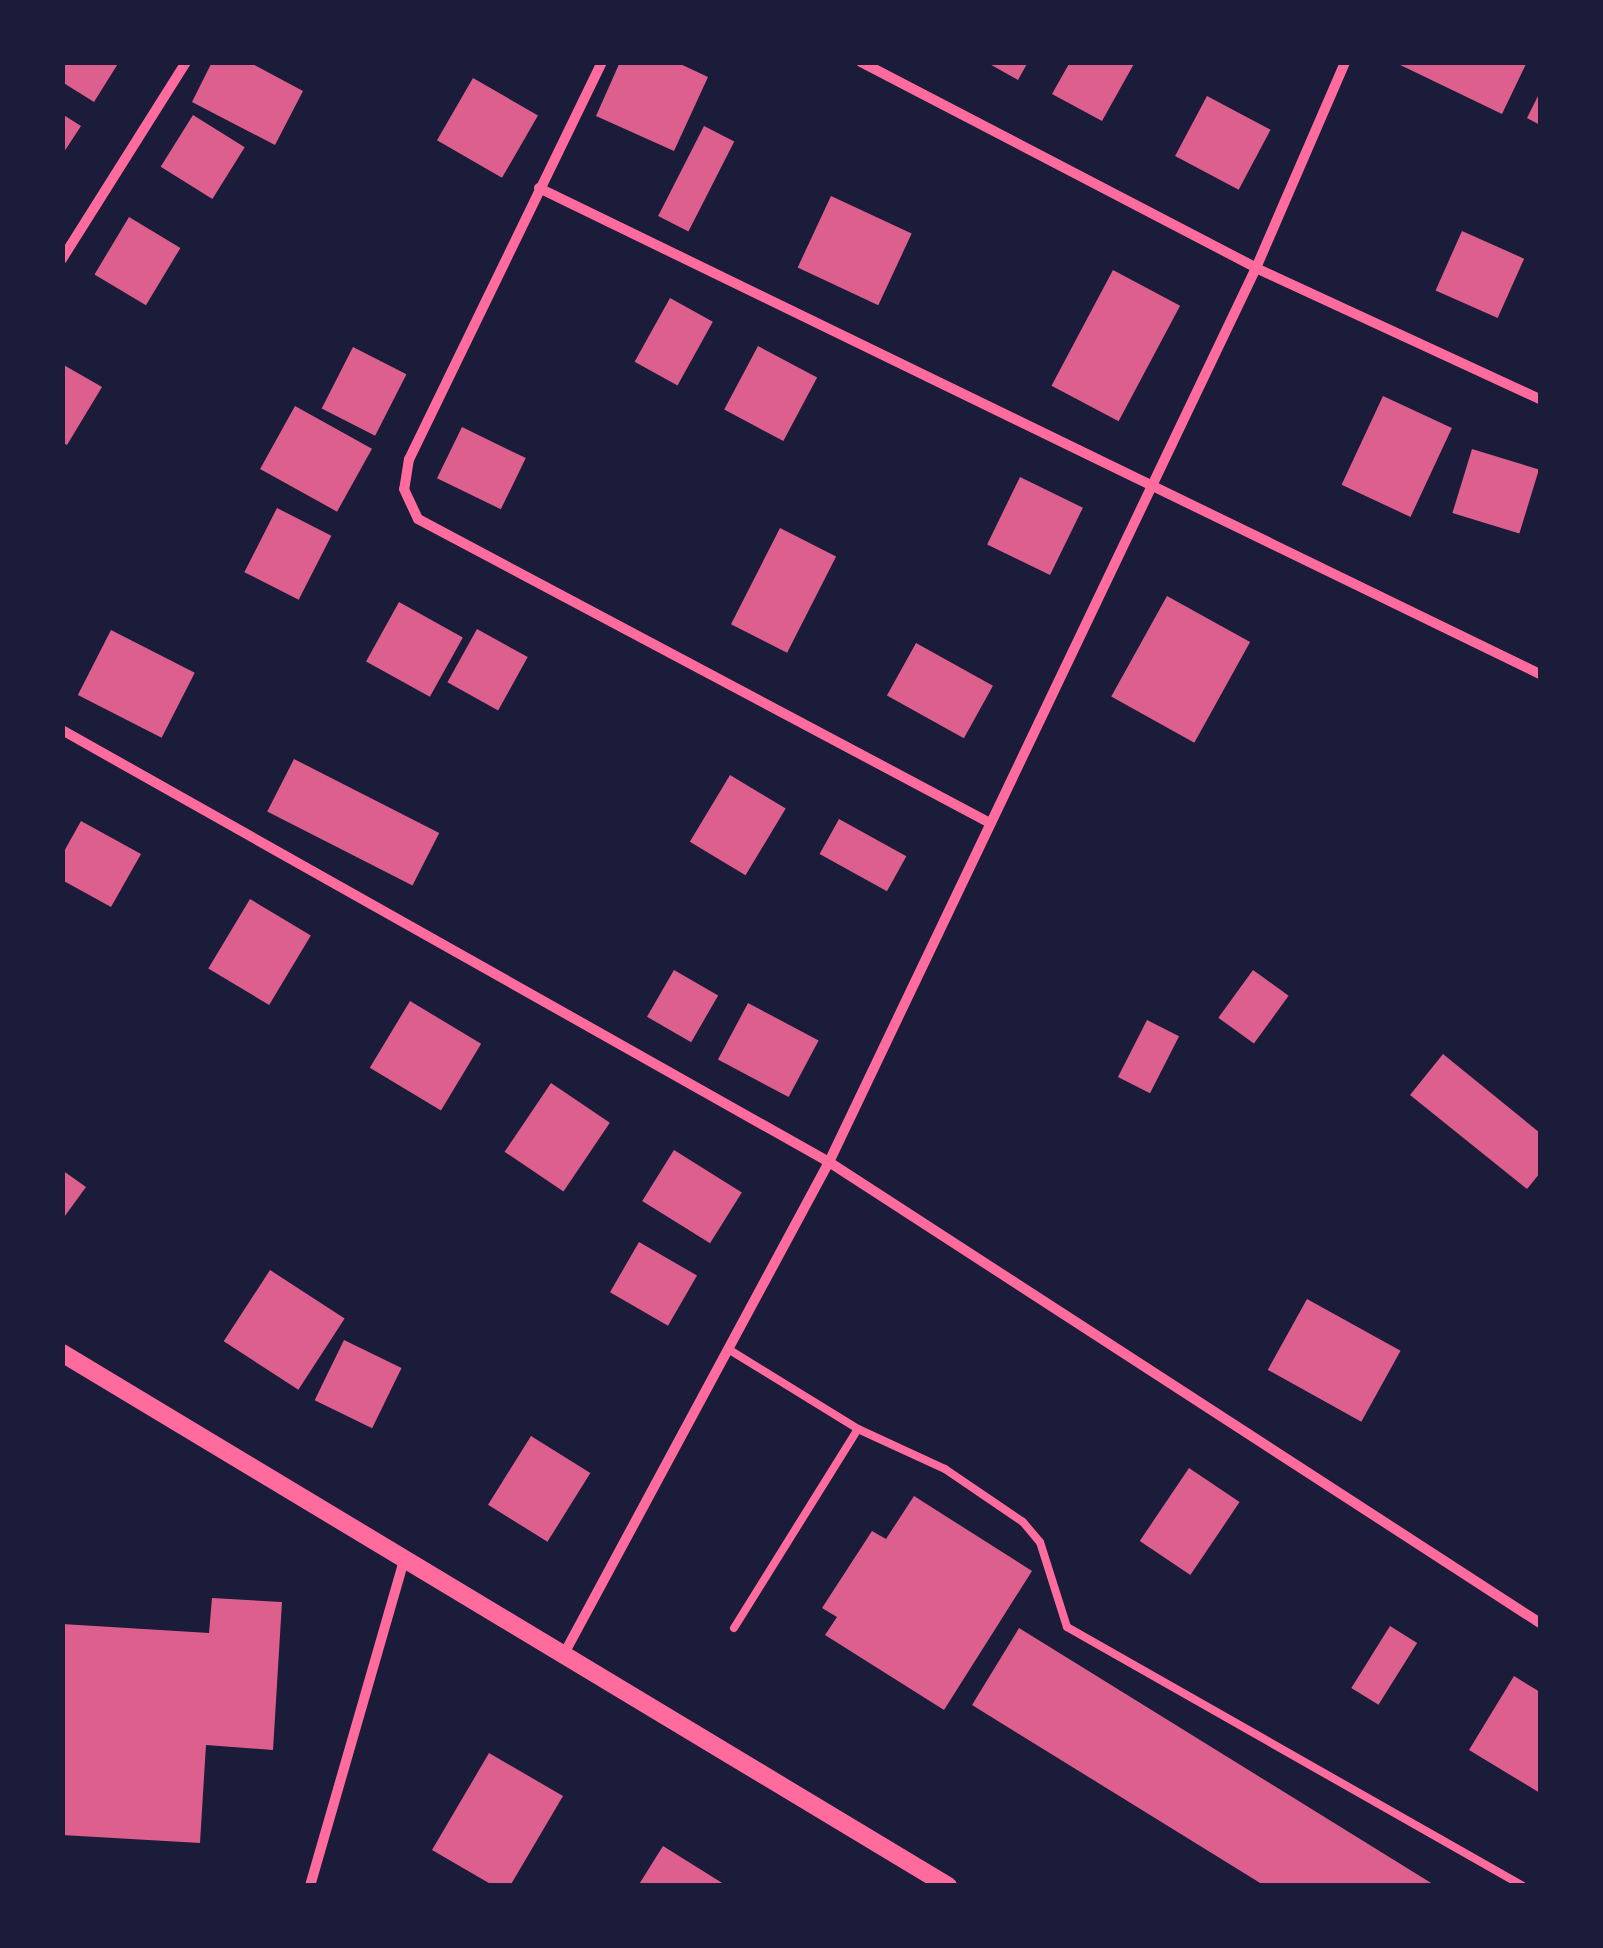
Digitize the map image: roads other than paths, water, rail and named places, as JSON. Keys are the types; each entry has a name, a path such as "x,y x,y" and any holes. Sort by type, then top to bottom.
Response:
{"street":[{"path":"62,259 186,62"},
{"path":"602,62 409,459 404,489 418,519 990,822"},
{"path":"860,62 1256,268 1540,399"},
{"path":"564,1652 829,1162 1256,268 1346,62"},
{"path":"539,188 1540,674"},
{"path":"62,730 829,1162 1540,1622"},
{"path":"62,1353 948,1886"},
{"path":"310,1886 404,1560"}],"lane":[{"path":"728,1348 858,1429 945,1469 1023,1522 1040,1542 1067,1627 1523,1886"},
{"path":"734,1628 858,1429"}]}
